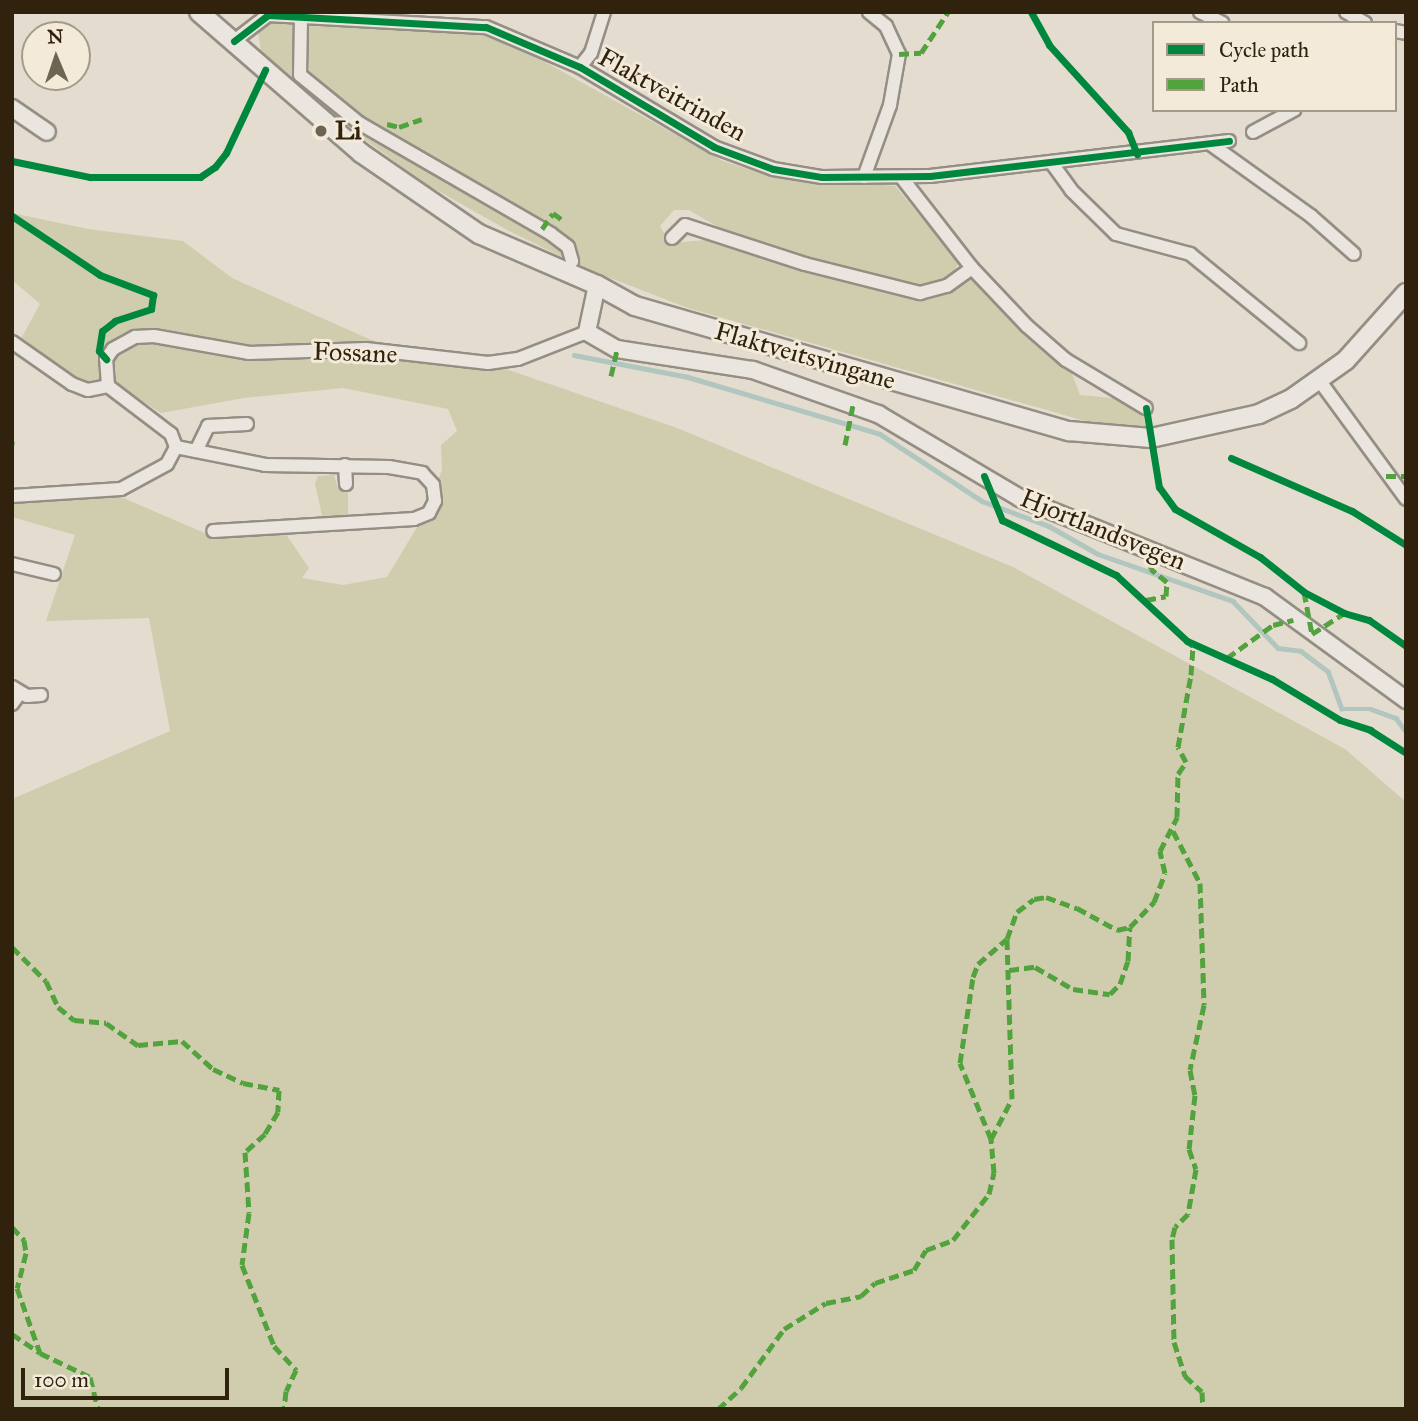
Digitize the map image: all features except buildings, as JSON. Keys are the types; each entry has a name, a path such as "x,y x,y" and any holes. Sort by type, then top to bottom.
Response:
{"main road":[{"name":"Flaktveitsvingane","path":"199,12 304,106 417,196 479,234 648,310 1069,431 1151,438 1210,428 1259,414 1319,380 1360,347 1406,293"}],"street":[{"name":"Flaktveitrinden","path":"580,67 591,53 604,12"},
{"path":"864,177 890,105 899,54 886,26 869,12"},
{"path":"1200,12 1219,21"},
{"path":"1346,12 1362,21"},
{"name":"Flaktveitrinden","path":"234,41 261,17 346,16 486,27 580,67 741,158 822,177 902,178 1229,141"},
{"path":"301,18 300,75 359,124 551,234 568,247 572,261"},
{"path":"12,108 47,132"},
{"path":"1253,132 1290,112"},
{"path":"1212,145 1311,216 1354,254"},
{"path":"1051,162 1072,190 1116,234 1171,246 1202,261 1299,343"},
{"path":"902,178 972,268 1066,360 1146,408"},
{"path":"672,238 685,225 810,266 920,293 947,286 972,268"},
{"path":"587,331 597,285"},
{"name":"Fossane","path":"108,386 106,359 113,349 135,337 154,336 249,353 353,349 488,363 518,359 587,331"},
{"name":"Hjortlandsvegen","path":"587,331 617,349 753,370 878,414 1020,498 1265,597 1406,701"},
{"path":"12,342 72,384 88,390 108,386 171,434 176,447 167,464 121,489 12,496"},
{"path":"1319,380 1406,499"},
{"path":"196,451 208,426 247,424"},
{"path":"176,447 265,465 345,465 422,474 433,485 435,501 429,513 414,519 212,531"},
{"path":"345,465 345,484"},
{"path":"12,564 54,574"},
{"path":"12,704 16,690 41,695"}],"shaded area":[{"path":"270,19 429,28 502,38 723,161 766,175 895,186 959,262 951,278 928,290 735,237 689,210 674,210 660,226 670,243 717,239 918,299 937,296 971,279 1071,371 1080,395 1123,399 1141,408 1146,427 1085,421 688,308 587,269 509,231 426,184 364,139 261,52 258,31"},
{"path":"12,213 88,229 183,241 232,278 369,339 433,360 509,370 677,428 1013,567 1345,749 1406,802 1406,1409 12,1409 12,799 170,731 149,618 46,621 75,535 12,517 12,494 100,488 207,534 285,533 309,568 302,578 343,585 387,577 425,514 442,470 441,445 457,431 448,409 343,388 244,398 161,413 114,383 78,390 17,346 40,304 12,280"},
{"path":"334,475 338,489 348,490 348,519 323,520 315,484 318,476"}],"waterway":[{"path":"574,355 688,377 880,434 982,501 1049,526 1098,554 1233,601 1278,648 1301,651 1328,671 1342,709 1371,709 1396,718 1406,732"}],"marked path":[{"path":"899,54 921,53 948,12"},
{"path":"387,124 399,127 422,119"},
{"path":"542,229 553,213 564,221"},
{"path":"611,376 617,349"},
{"path":"845,445 853,405"},
{"path":"1386,476 1406,476"},
{"path":"1146,600 1166,596 1167,582 1151,569 1150,553"},
{"path":"1304,592 1312,634 1344,613"},
{"path":"1227,658 1273,625 1293,620"},
{"path":"718,1409 741,1388 784,1329 826,1303 861,1296 875,1283 914,1270 926,1250 953,1240 989,1194 994,1173 991,1139 960,1063 973,977 978,964 1007,939 1017,912 1034,899 1046,897 1077,908 1117,930 1130,927 1154,902 1165,873 1160,851 1177,817 1178,774 1186,762 1178,747 1191,675 1193,646 1187,641"},
{"path":"1173,831 1200,883 1204,1005 1190,1070 1195,1095 1189,1149 1196,1169 1188,1214 1175,1227 1172,1239 1174,1342 1185,1376 1202,1392 1203,1409"},
{"path":"1009,970 1035,967 1073,989 1110,994 1120,984 1128,961 1130,927"},
{"path":"991,1139 1012,1099 1007,939"},
{"path":"12,947 46,981 58,1007 74,1020 106,1023 138,1045 182,1041 213,1069 243,1083 279,1090 278,1112 265,1134 245,1152 249,1213 242,1265 274,1346 296,1370 286,1391 284,1409"},
{"path":"12,1227 24,1240 26,1253 17,1288 40,1353 90,1377 98,1409"},
{"path":"12,1334 40,1353"}],"cycle path":[{"path":"1031,12 1049,45 1128,132 1137,154"},
{"path":"234,41 268,15 486,27 580,67 714,147 773,169 822,177 930,176 1229,141"},
{"path":"12,161 90,177 200,177 215,167 226,153 265,70"},
{"path":"12,216 100,275 153,295 151,309 115,321 102,331 99,351 106,359"},
{"path":"1146,408 1159,487 1175,509 1260,557 1304,592 1344,613 1369,620 1406,646"},
{"path":"1231,458 1352,511 1406,545"},
{"path":"984,476 1002,520 1116,575 1187,641 1272,679 1340,720 1370,730 1406,753"}],"place":[{"name":"Li","path":"321,131"}]}
